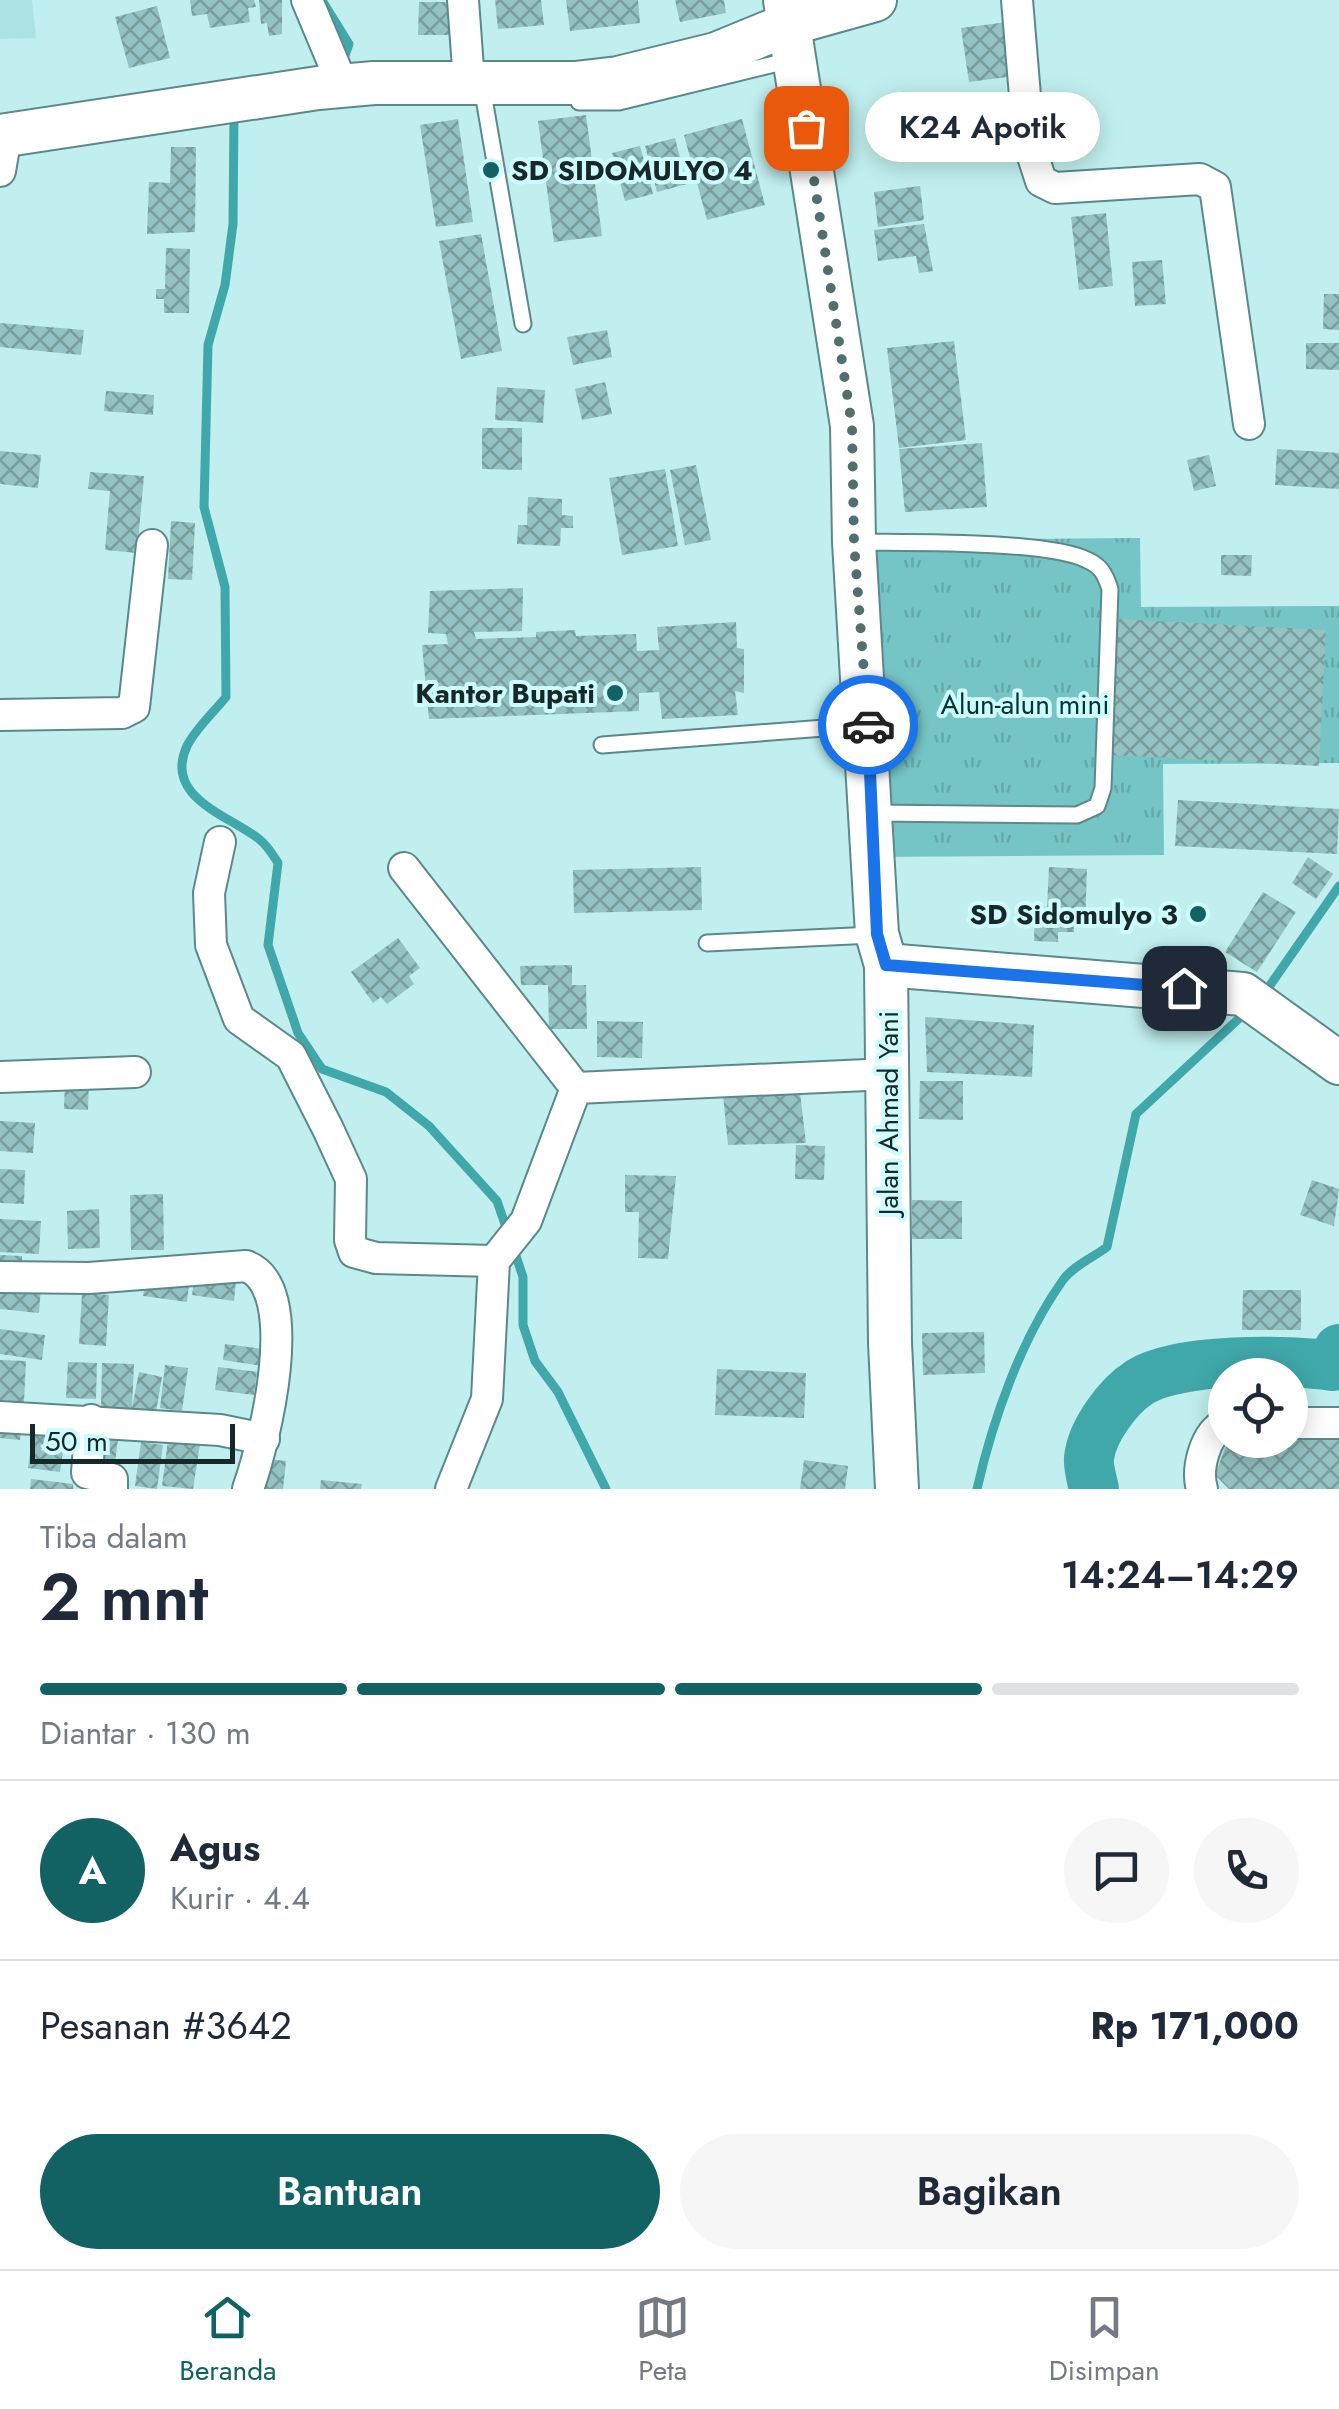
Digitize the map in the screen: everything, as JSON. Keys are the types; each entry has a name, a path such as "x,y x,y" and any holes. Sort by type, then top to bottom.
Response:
{"street":[{"path":"307,0 339,77"},
{"path":"463,0 484,92"},
{"path":"2,148 339,77 484,92 618,78 716,54 875,0"},
{"path":"1017,0 1029,144 1041,181 1055,188 1200,179 1215,187 1249,424"},
{"name":"Jalan Ahmad Yani","path":"790,28 852,426 854,542 868,724 869,813 890,1074 890,1343 897,1489"},
{"path":"0,715 122,713 134,707 152,545"},
{"path":"220,842 209,894 211,945 239,1019 290,1056 328,1129 350,1179 350,1240 354,1252 376,1258 494,1262"},
{"path":"404,868 576,1088"},
{"path":"882,949 1220,990 1260,1003 1339,1063"},
{"path":"0,1076 135,1072"},
{"path":"576,1088 890,1074"},
{"path":"451,1489 487,1399 494,1262 526,1222 576,1088"},
{"path":"0,1277 89,1278 246,1266 259,1272 268,1283 275,1333 264,1440 248,1489"},
{"path":"0,1418 220,1430 264,1440"},
{"path":"91,1420 86,1473 112,1479 112,1489"},
{"path":"1308,1424 1339,1423"},
{"path":"1200,1480 1208,1449"}],"lane":[{"path":"561,102 619,102 790,28"},
{"path":"484,92 523,324"},
{"path":"854,542 974,545 1085,558 1104,571 1110,588 1103,788 1096,806 1077,814 869,813"},
{"path":"602,745 868,724"},
{"path":"708,943 882,949"}],"shaded area":[{"path":"0,0 32,0 36,38 0,39"}],"green space":[{"name":"Alun-alun mini","path":"1140,538 1141,607 1339,606 1339,763 1163,764 1164,855 875,857 873,540"}],"building":[{"path":"190,0 254,0 256,7 248,8 250,22 210,28 207,14 192,16"},
{"path":"259,0 282,0 282,34 269,36 267,23 261,24"},
{"path":"495,0 541,0 544,25 498,29"},
{"path":"566,0 638,0 640,23 570,31"},
{"path":"675,0 724,0 726,13 680,22"},
{"path":"419,2 451,2 450,35 418,35"},
{"path":"157,6 170,58 129,68 115,17"},
{"path":"1007,22 1015,76 969,82 961,28"},
{"path":"586,115 602,236 554,242 538,121"},
{"path":"458,119 473,222 436,227 420,125"},
{"path":"742,119 765,205 707,220 684,135"},
{"path":"675,138 687,184 657,192 645,146"},
{"path":"640,146 653,194 625,201 612,153"},
{"path":"171,147 196,147 195,232 147,234 149,182 170,183"},
{"path":"920,186 924,220 878,227 874,192"},
{"path":"1106,213 1113,286 1079,290 1071,217"},
{"path":"924,224 933,271 919,273 916,256 878,261 874,230"},
{"path":"481,234 502,351 461,359 439,241"},
{"path":"166,248 190,249 189,313 164,313 164,299 156,299 156,289 165,289"},
{"path":"1162,260 1166,304 1135,306 1132,262"},
{"path":"1324,294 1339,294 1339,330 1323,329"},
{"path":"0,323 84,330 81,355 0,347"},
{"path":"607,330 612,357 573,365 567,337"},
{"path":"954,341 966,440 899,448 887,348"},
{"path":"1306,343 1339,343 1339,370 1306,369"},
{"path":"605,382 612,414 582,420 575,389"},
{"path":"497,387 545,390 543,423 495,420"},
{"path":"106,391 154,395 153,415 104,411"},
{"path":"482,428 522,428 522,470 482,469"},
{"path":"982,443 987,507 905,512 899,449"},
{"path":"1277,449 1339,453 1339,489 1275,485"},
{"path":"0,451 41,455 38,488 0,484"},
{"path":"1209,455 1216,486 1194,491 1187,460"},
{"path":"696,465 711,540 685,545 670,470"},
{"path":"665,469 678,546 622,555 609,478"},
{"path":"90,472 144,476 137,553 105,550 110,491 88,489"},
{"path":"528,497 562,499 562,515 573,516 573,528 561,528 560,546 517,544 518,525 527,525"},
{"path":"171,521 195,523 192,580 168,579"},
{"path":"1221,555 1252,555 1251,576 1221,575"},
{"path":"523,588 522,631 474,632 476,639 536,637 536,632 575,630 576,636 636,634 637,651 659,650 657,627 736,622 737,648 744,649 744,693 735,691 738,715 662,719 659,692 639,693 639,711 429,719 422,645 448,644 446,634 428,633 430,591"},
{"path":"1119,619 1326,630 1319,766 1111,755"},
{"path":"1178,800 1339,809 1337,854 1175,846"},
{"path":"1308,857 1333,874 1316,899 1292,883"},
{"path":"701,867 702,910 574,913 573,870"},
{"path":"1049,867 1087,869 1085,925 1074,925 1074,932 1058,932 1058,942 1034,941 1035,906 1047,907"},
{"path":"1263,892 1296,912 1257,972 1225,952"},
{"path":"398,938 420,968 409,976 414,984 387,1004 381,997 373,1003 351,972"},
{"path":"572,965 572,985 586,985 587,1029 549,1029 548,985 521,985 520,966"},
{"path":"925,1017 1034,1025 1032,1077 927,1072"},
{"path":"597,1021 643,1022 642,1058 597,1057"},
{"path":"65,1078 89,1078 88,1110 64,1109"},
{"path":"920,1081 963,1081 963,1120 919,1119"},
{"path":"800,1093 806,1143 728,1145 723,1095"},
{"path":"0,1121 35,1123 33,1153 0,1151"},
{"path":"796,1145 825,1146 824,1180 795,1179"},
{"path":"0,1169 25,1170 24,1204 0,1203"},
{"path":"625,1175 676,1176 668,1259 638,1258 639,1212 625,1212"},
{"path":"1312,1180 1339,1189 1334,1226 1300,1215"},
{"path":"163,1194 164,1250 131,1250 130,1195"},
{"path":"912,1200 962,1201 962,1239 912,1239"},
{"path":"99,1209 100,1248 68,1249 67,1211"},
{"path":"0,1219 41,1221 39,1254 0,1252"},
{"path":"0,1255 22,1256 22,1270 0,1269"},
{"path":"195,1275 236,1281 234,1301 192,1295"},
{"path":"146,1278 189,1283 187,1302 143,1296"},
{"path":"0,1283 41,1286 39,1313 0,1309"},
{"path":"1243,1290 1301,1290 1301,1330 1242,1330"},
{"path":"82,1293 109,1295 106,1346 79,1344"},
{"path":"0,1329 45,1335 42,1360 0,1354"},
{"path":"984,1332 985,1373 923,1375 922,1333"},
{"path":"225,1344 264,1349 262,1366 223,1360"},
{"path":"0,1360 26,1361 24,1402 0,1400"},
{"path":"68,1362 97,1363 96,1399 66,1398"},
{"path":"102,1363 134,1364 132,1408 101,1407"},
{"path":"165,1365 188,1368 182,1411 160,1408"},
{"path":"218,1367 257,1372 254,1395 215,1390"},
{"path":"717,1369 806,1373 804,1418 715,1415"},
{"path":"139,1372 162,1377 156,1412 132,1408"},
{"path":"0,1423 22,1425 20,1440 0,1438"},
{"path":"34,1425 66,1430 60,1472 28,1468"},
{"path":"93,1428 119,1432 115,1462 89,1459"},
{"path":"1308,1434 1339,1435 1339,1489 1229,1489 1215,1475 1221,1458 1308,1458"},
{"path":"168,1440 200,1444 193,1489 162,1486"},
{"path":"141,1442 163,1445 157,1489 135,1486"},
{"path":"259,1458 286,1461 283,1489 256,1489"},
{"path":"804,1460 848,1466 845,1489 800,1489"},
{"path":"31,1479 73,1484 73,1489 30,1489"},
{"path":"321,1480 362,1484 361,1489 320,1489"}],"waterway":[{"path":"323,2 349,44 342,64"},
{"path":"234,113 233,224 225,285 208,345 204,507 225,587 226,697 187,746 182,764 184,779 202,803 259,839 278,863 268,945 298,1033 322,1069 386,1092 429,1126 497,1201 508,1233"},
{"path":"1264,994 1339,886"},
{"path":"977,1489 1000,1408 1034,1328 1067,1275 1107,1247 1136,1114 1246,1012"},
{"path":"513,1247 523,1277 523,1325 535,1361 558,1392 606,1489"},
{"path":"1094,1489 1089,1462 1095,1437 1115,1405 1140,1382 1180,1368 1206,1365 1290,1362 1333,1366 1339,1349"}],"way so far":[{"path":"806,128 852,426 854,542 868,725"}],"place":[{"name":"K24 Apotik","path":"806,128"},
{"name":"SD SIDOMULYO 4","path":"491,170"},
{"name":"Kantor Bupati","path":"615,693"},
{"name":"SD Sidomulyo 3","path":"1198,914"}],"route":[{"path":"868,725 877,934 886,965 1184,988"}]}
